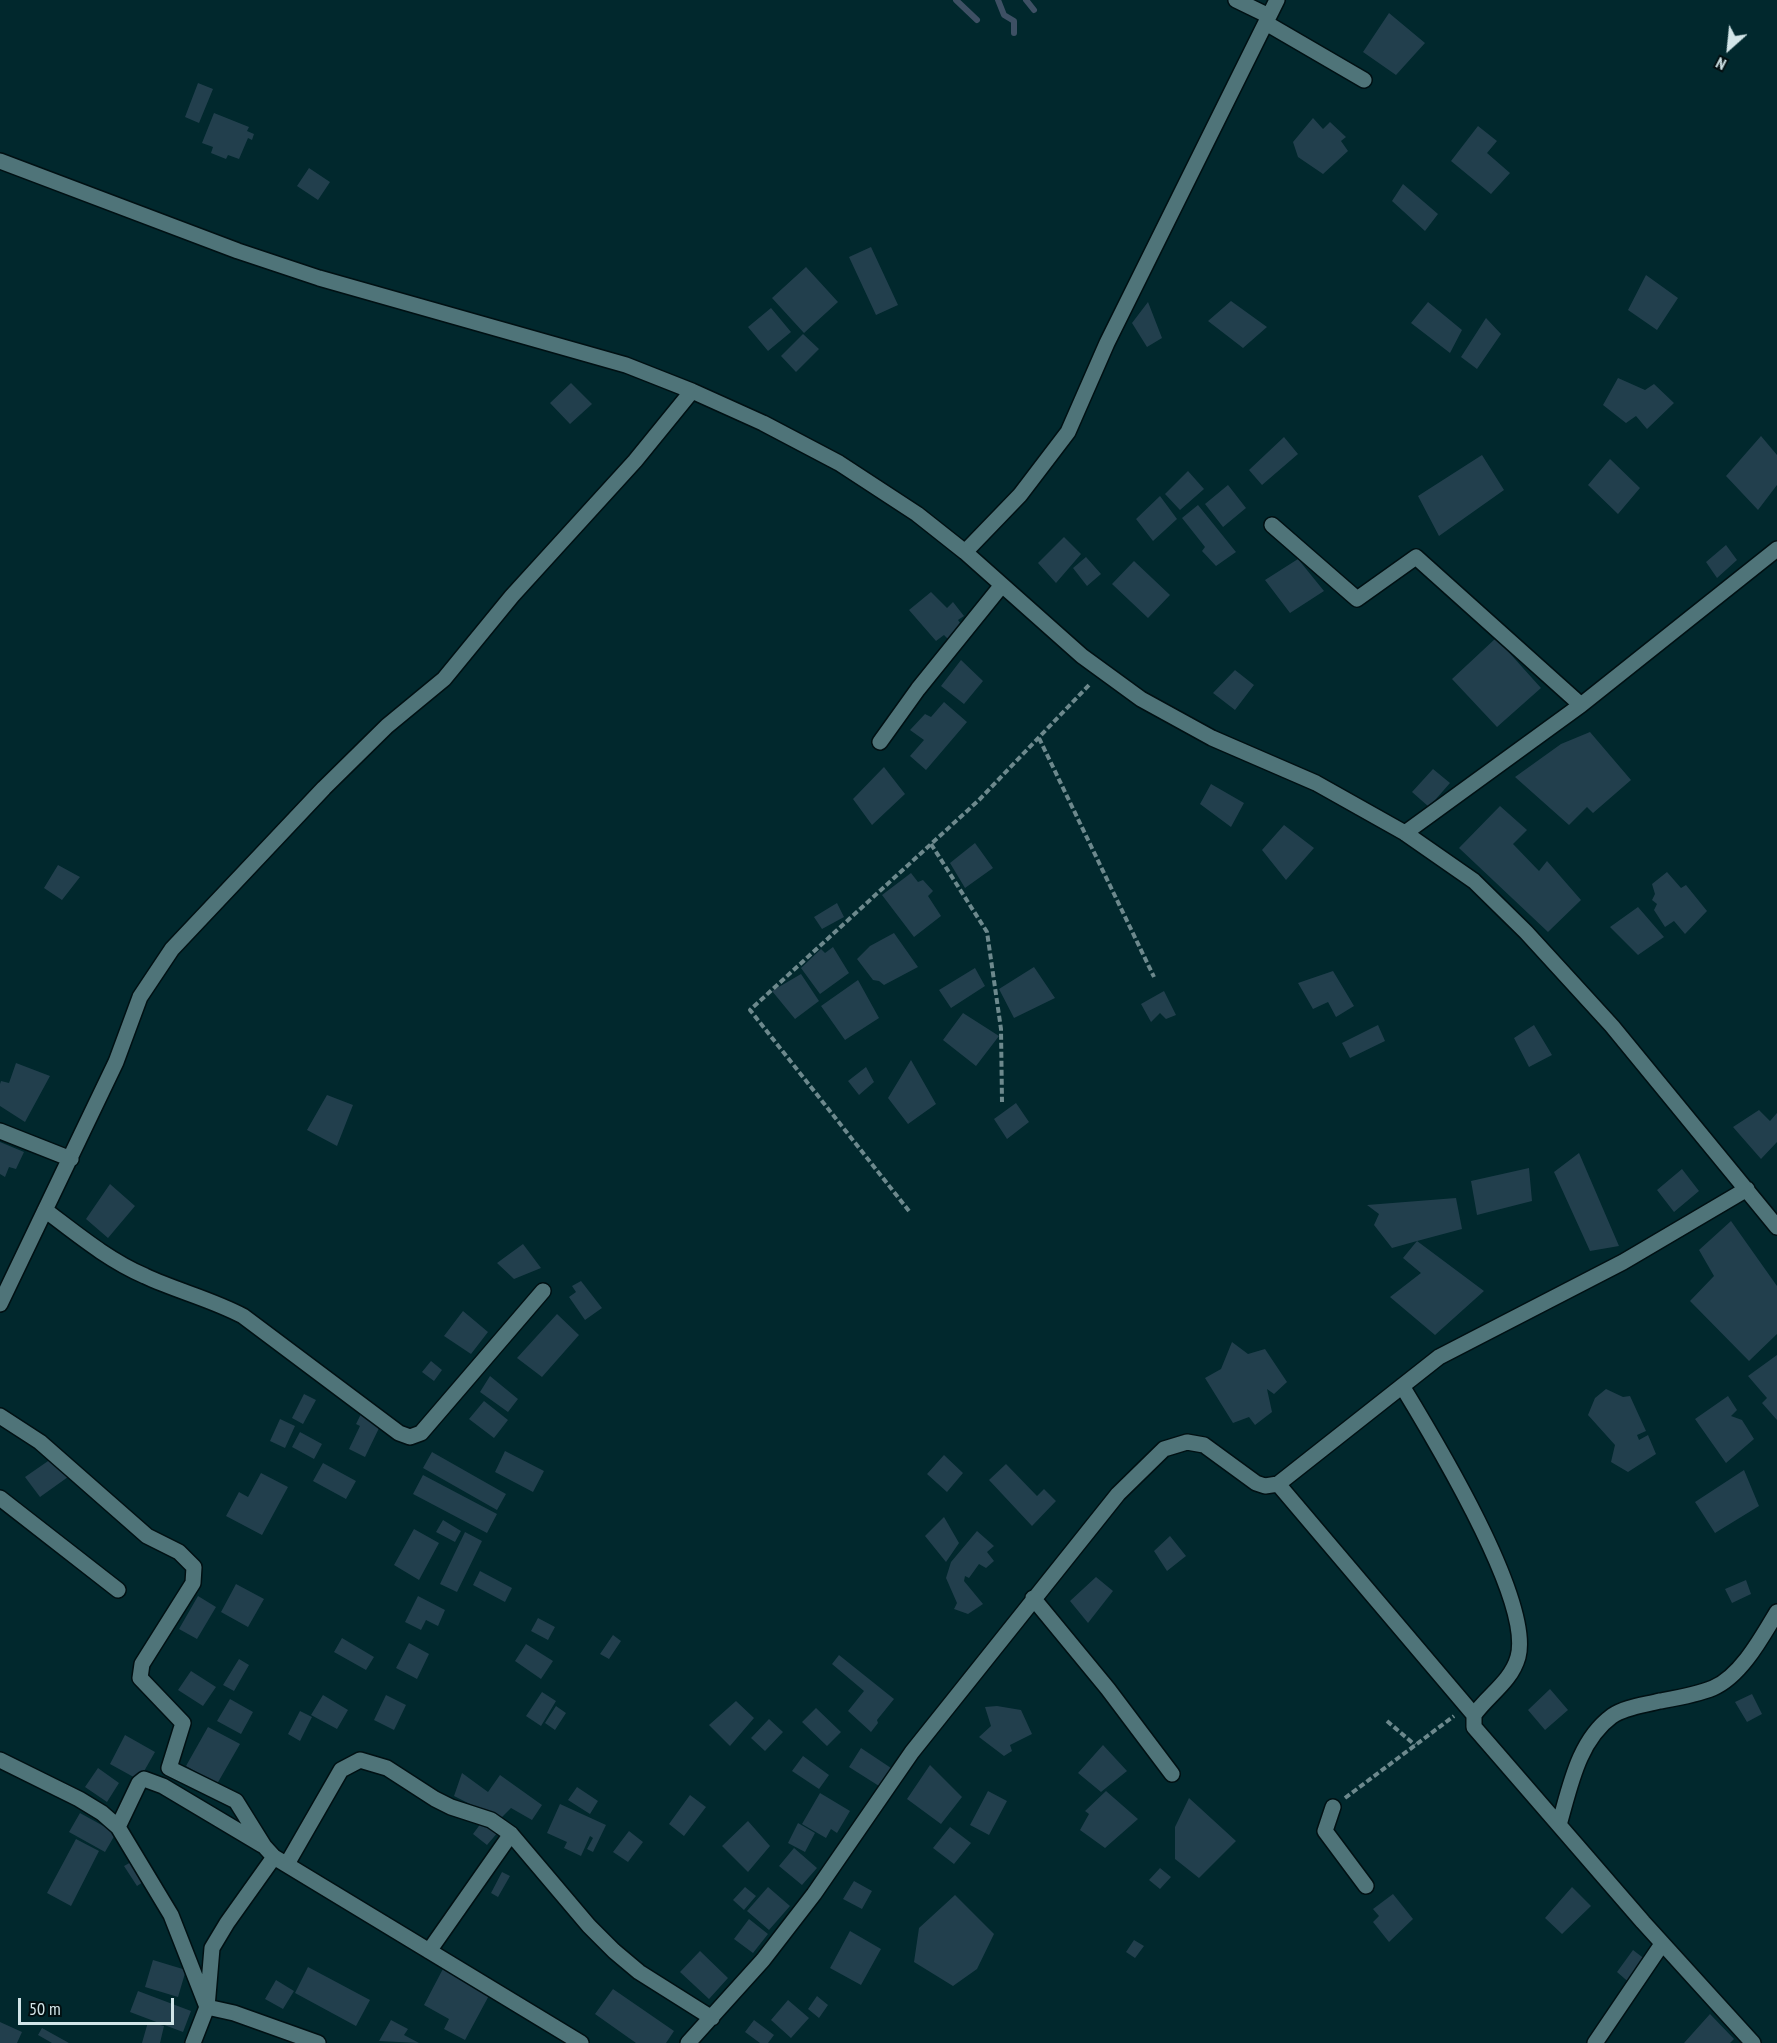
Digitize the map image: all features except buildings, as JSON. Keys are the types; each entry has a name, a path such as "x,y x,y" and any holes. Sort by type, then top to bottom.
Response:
{"street":[{"path":"1236,0 1364,80"},
{"path":"965,552 1020,495 1068,432 1107,343 1277,0"},
{"path":"0,161 298,271 626,365 763,423 839,463 917,514 965,552 1082,656 1141,699 1212,738 1316,783 1405,833 1474,881 1526,932 1612,1026 1777,1227"},
{"path":"0,1304 116,1062 140,997 172,949 348,764 387,726 444,679 512,596 635,461 692,391"},
{"path":"1272,525 1357,599 1416,557 1581,705"},
{"path":"1405,833 1581,705 1777,549"},
{"path":"880,742 918,689 1002,585"},
{"path":"0,1131 71,1159"},
{"path":"688,2043 763,1960 814,1894 912,1752 1033,1598 1118,1494 1164,1449 1187,1442 1204,1445 1256,1483 1265,1486 1278,1484 1439,1357 1623,1262 1747,1189"},
{"path":"45,1210 115,1261 147,1277 222,1305 243,1316 399,1433 410,1437 421,1433 543,1291"},
{"path":"1402,1386 1455,1476 1489,1544 1513,1609 1520,1638 1513,1672 1470,1711"},
{"path":"0,1416 40,1442 147,1536 180,1552 194,1567 193,1583 142,1664 140,1678 183,1723 169,1768 236,1801 275,1856"},
{"path":"1278,1484 1470,1711 1474,1728 1662,1944 1753,2043"},
{"path":"0,1498 118,1590"},
{"path":"1033,1598 1108,1689 1172,1774"},
{"path":"1559,1825 1578,1763 1601,1727 1613,1715 1715,1688 1731,1676 1750,1653 1777,1612"},
{"path":"0,1760 87,1804 118,1827 171,1915 207,2007"},
{"path":"193,2043 207,2007 212,1948 275,1856 341,1770 360,1760 387,1768 435,1799 490,1820 511,1834 589,1926 614,1951 639,1972 712,2018"},
{"path":"118,1827 139,1783 144,1779 164,1786 581,2043"},
{"path":"1333,1807 1325,1831 1366,1886"},
{"path":"429,1951 511,1834"},
{"path":"1595,2043 1662,1944"},
{"path":"207,2007 234,2013 318,2043"}],"path":[{"path":"909,1211 750,1010 979,800 1102,671"},
{"path":"1039,738 1154,977"},
{"path":"931,844 987,932 1001,1029 1002,1102"},
{"path":"1333,1807 1415,1745 1470,1711"},
{"path":"1388,1721 1415,1745"}],"waterway":[{"path":"956,0 977,20"},
{"path":"998,0 1004,15 1014,21 1014,33"},
{"path":"1026,0 1034,10"}]}
